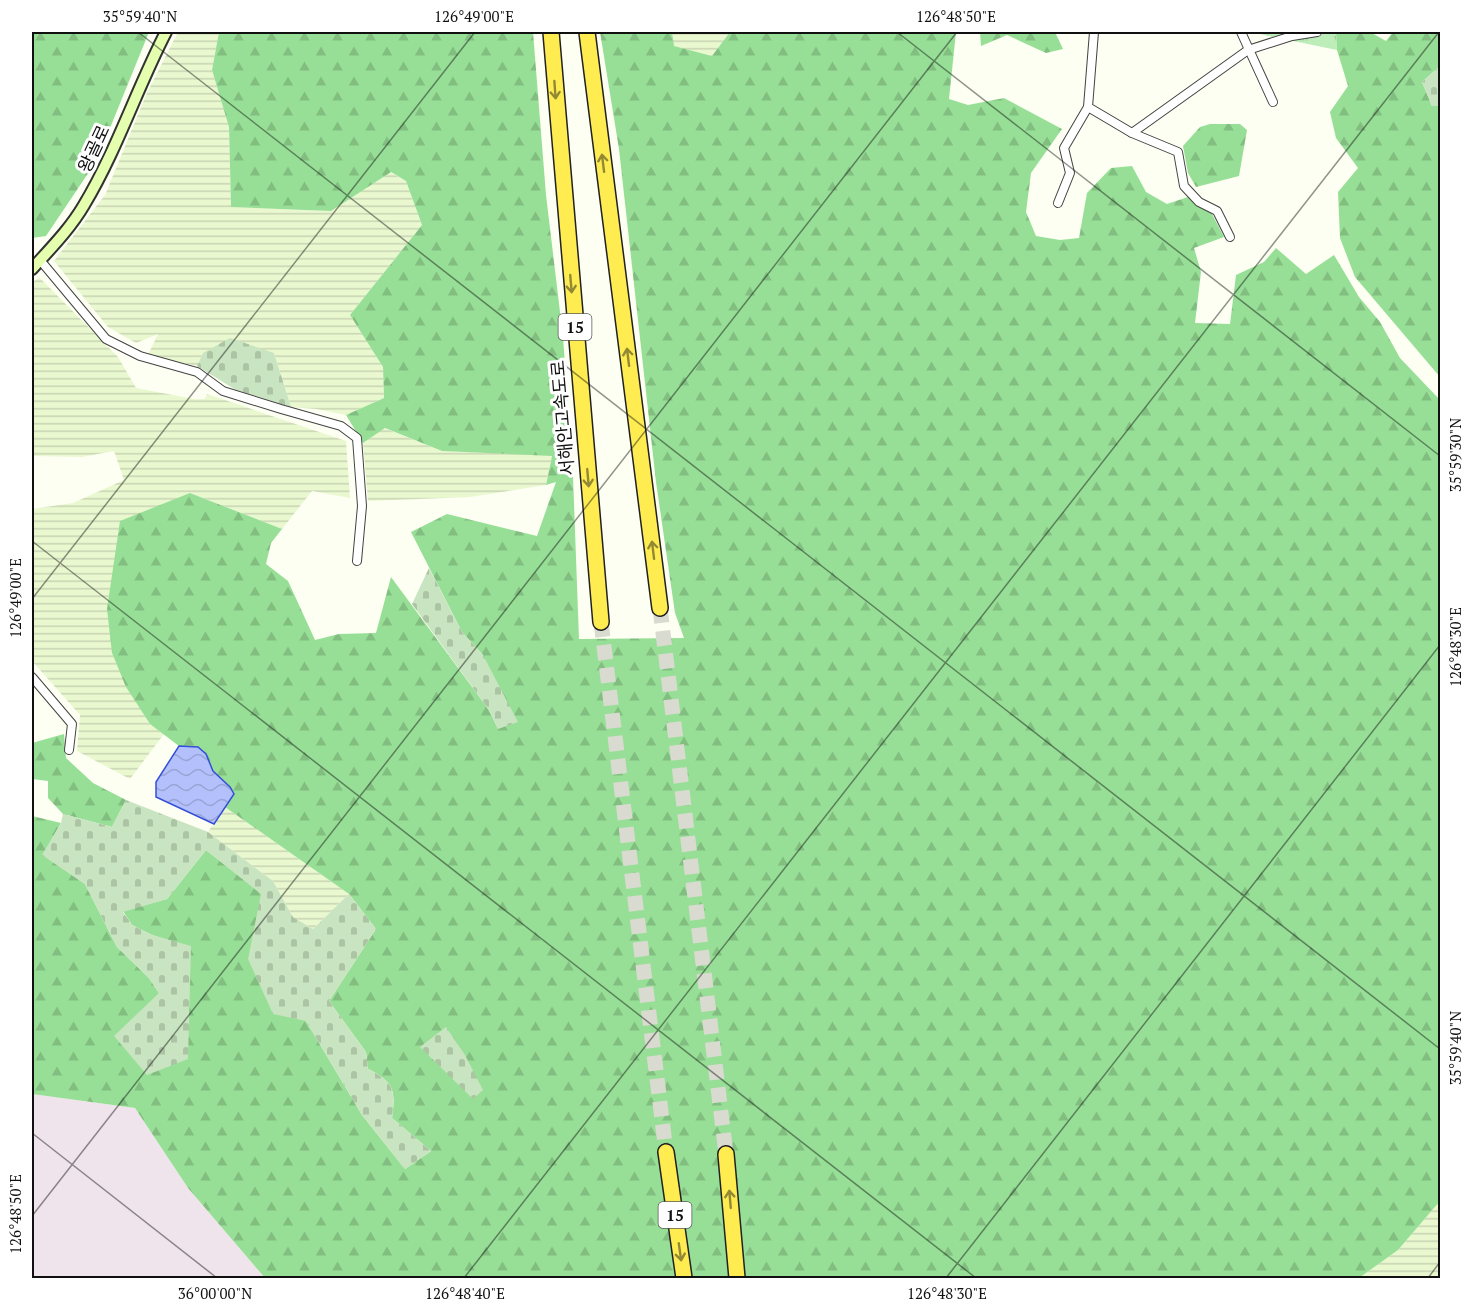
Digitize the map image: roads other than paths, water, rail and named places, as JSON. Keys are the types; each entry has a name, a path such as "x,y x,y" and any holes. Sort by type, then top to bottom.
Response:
{"highway":[{"name":"서해안고속도로","path":"551,32 601,622"},
{"path":"587,32 660,608"},
{"name":"15","path":"666,1152 684,1278"},
{"path":"726,1154 737,1278"}],"main road":[{"name":"왕골로","path":"32,269 83,207 104,169 166,32"}],"street":[{"path":"1058,203 1070,173 1064,148 1088,107 1094,32"},
{"path":"1241,32 1273,102"},
{"path":"1132,133 1248,50 1292,36 1317,32"},
{"path":"1088,107 1132,133 1178,152 1185,186 1199,202 1217,212 1230,237"},
{"path":"40,260 106,339 140,356 197,372 224,391 341,426 357,438 362,506 357,561"},
{"path":"32,677 72,723 69,750"}],"water":[{"path":"179,746 198,747 206,754 213,771 234,794 214,824 156,797 156,782"}],"tunnel":[{"path":"660,608 726,1154"},
{"path":"601,622 666,1152"}]}
